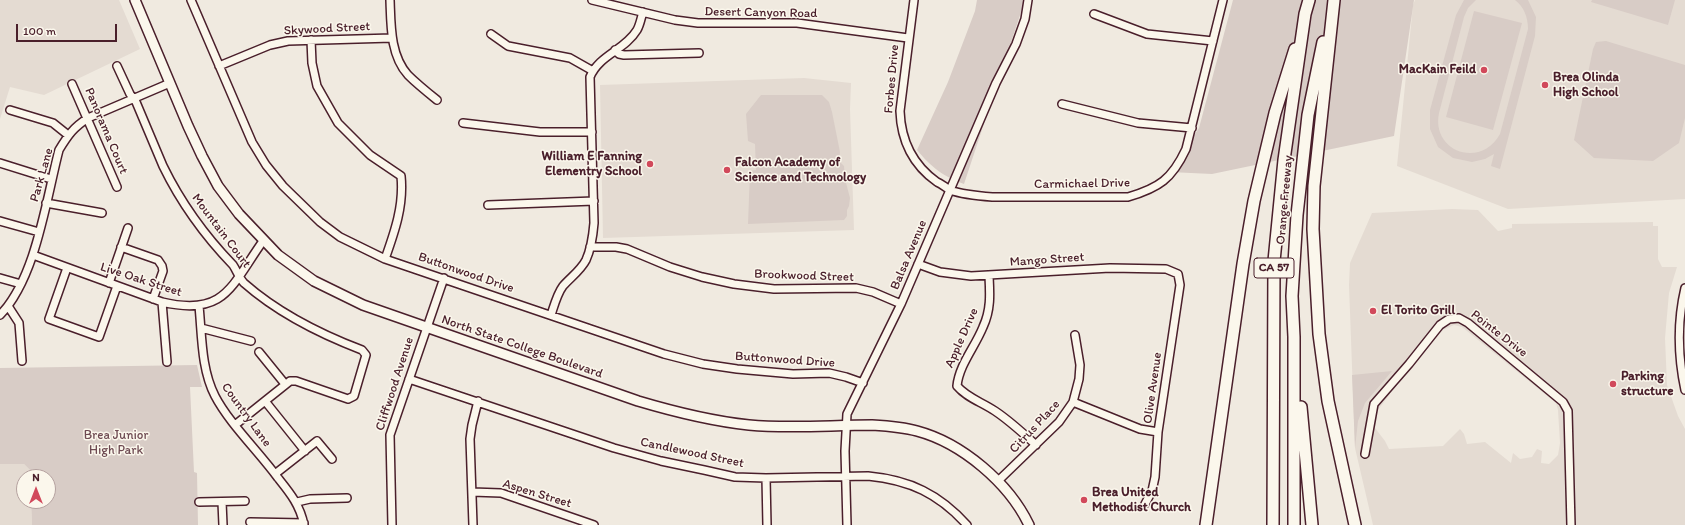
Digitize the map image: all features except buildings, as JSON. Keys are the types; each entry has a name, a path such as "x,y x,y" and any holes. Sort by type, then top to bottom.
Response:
{"highway":[{"name":"Orange Freeway","path":"1273,525 1274,261 1284,160 1305,14 1309,0"},
{"name":"Orange Freeway","path":"1294,525 1294,337 1292,296 1297,215 1308,115 1332,0"},
{"path":"1332,0 1314,186 1313,229 1319,334 1327,394 1355,525"},
{"path":"1206,525 1241,280 1254,201 1275,113 1305,14"},
{"path":"1294,337 1312,525"}],"main road":[{"name":"North State College Boulevard","path":"135,0 202,156 218,186 239,214 263,241 278,255 336,293 363,305 426,328 638,401 694,416 750,425 888,426 919,432 952,446 974,460 998,481 1014,499 1029,525"}],"street":[{"name":"Buttonwood Drive","path":"191,0 252,142 266,165 283,186 320,222 340,237 385,259 664,354 703,364 764,372 829,373 846,376 863,383"},
{"path":"390,0 392,38 398,56 407,74 437,100"},
{"name":"Desert Canyon Road","path":"592,0 675,20 698,23 797,23 908,38"},
{"name":"Forbes Drive","path":"914,0 908,38 900,111 900,124 910,153 919,166 931,178 949,189"},
{"name":"Balsa Avenue","path":"848,525 845,451 847,414 901,304 949,189 996,83 1016,44 1025,19 1028,0"},
{"name":"Carmichael Drive","path":"949,189 977,196 993,197 1128,197 1148,191 1163,182 1178,166 1186,149 1223,0"},
{"path":"551,315 563,287 580,270 586,260 590,247 594,223 590,84 593,71 597,64 632,37 637,30 643,12"},
{"path":"1094,14 1147,34 1214,41"},
{"path":"491,34 508,46 570,58 593,71"},
{"name":"Skywood Street","path":"220,66 270,45 288,41 392,38"},
{"path":"311,40 312,63 317,86 338,124 370,155 401,176 402,202 396,228 385,259"},
{"path":"615,50 619,54 624,55 699,53"},
{"name":"Mountain Court","path":"117,66 164,166 179,194 204,232 236,268 243,282 285,312 313,329 362,350 366,355 354,396 348,398 296,381 290,381 285,384"},
{"name":"Park Lane","path":"0,315 8,306 21,284 33,255 59,150 68,135 77,125 88,118 170,83"},
{"name":"Panorama Court","path":"72,84 117,187"},
{"path":"1062,104 1138,123 1192,128"},
{"path":"10,110 53,123 68,135"},
{"path":"463,123 540,132 592,132"},
{"path":"0,163 52,179"},
{"path":"488,205 594,201"},
{"path":"46,203 102,213"},
{"path":"0,221 39,232"},
{"path":"109,283 128,228"},
{"name":"Live Oak Street","path":"33,255 162,302 180,306 199,306 215,301 224,294 240,276 263,241"},
{"path":"121,247 158,260 162,266 163,271 153,299"},
{"name":"Brookwood Street","path":"590,247 616,247 627,249 670,267 702,277 734,284 774,289 856,288 872,292 901,304"},
{"name":"Mango Street","path":"918,264 957,276 989,276 1110,268 1166,269 1178,274"},
{"path":"67,268 49,319 99,337 117,286"},
{"name":"Olive Avenue","path":"1145,504 1152,491 1155,477 1158,432 1180,285 1178,274"},
{"name":"Apple Drive","path":"989,276 991,296 988,313 983,327 958,375 957,386 963,393 1009,420 1036,445"},
{"path":"0,278 21,284"},
{"name":"Cliffwood Avenue","path":"392,525 390,435 444,278"},
{"path":"1685,288 1680,324 1680,348 1685,390"},
{"path":"162,302 167,362"},
{"path":"8,306 19,322 22,361"},
{"name":"Country Lane","path":"199,306 205,368 215,396 235,425 297,502 304,524"},
{"name":"Pointe Drive","path":"1365,454 1374,404 1409,364 1440,324 1448,319 1459,318 1468,323 1563,402 1568,411 1571,525"},
{"path":"201,328 251,341"},
{"name":"Citrus Place","path":"998,481 1060,422 1073,402 1079,379 1080,365 1075,335"},
{"path":"235,425 285,384 259,352"},
{"name":"Candlewood Street","path":"409,379 614,448 661,461 735,477 766,478 868,476 905,482 940,499 955,511 967,525"},
{"path":"265,401 305,451"},
{"path":"473,525 470,439 478,401"},
{"path":"1073,402 1140,429 1158,432"},
{"path":"275,474 317,441 332,459"},
{"path":"766,478 767,525"},
{"name":"Aspen Street","path":"472,492 501,494 594,525"},
{"path":"297,502 310,499 347,498"},
{"path":"198,502 246,502"},
{"path":"222,502 223,525"},
{"path":"250,522 304,524"}],"shaded area":[{"path":"0,0 119,0 140,49 44,95 10,87 0,119"},
{"name":"Brea Olinda High School","path":"1415,0 1685,0 1685,199 1508,209 1397,166 1413,5"},
{"name":"Falcon Academy of Science and Technology","path":"804,78 851,83 850,109 854,230 603,238 600,85"},
{"path":"1452,209 1478,210 1498,231 1512,228 1512,224 1653,222 1653,226 1658,226 1658,259 1662,267 1677,267 1669,293 1665,338 1667,385 1678,416 1685,429 1685,525 1373,525 1355,448 1349,285 1350,263 1372,213","holes":["1454,325 1462,327 1556,403 1558,410 1560,443 1558,455 1549,464 1541,463 1542,451 1537,449 1532,457 1520,459 1513,453 1511,463 1485,442 1467,444 1464,434 1460,429 1443,446 1389,449 1375,428 1378,410 1426,346 1443,330"]},
{"path":"0,464 24,464 29,469 16,469 16,509 31,509 32,525 0,525"}],"green space":[{"path":"977,0 1025,0 964,184 938,171 917,150 948,82 975,11"},
{"path":"1233,0 1414,0 1394,136 1212,174 1170,172 1199,128"},
{"path":"1464,0 1476,0 1468,8 1464,17 1439,113 1439,127 1442,138 1450,146 1459,151 1470,153 1481,151 1492,145 1500,134 1528,29 1525,13 1515,0 1528,0 1536,17 1535,36 1500,169 1491,166 1494,154 1485,159 1472,162 1453,158 1438,147 1430,129 1430,110 1456,15"},
{"path":"1592,0 1675,0 1668,25 1591,2"},
{"name":"MacKain Feild","path":"1474,11 1522,23 1493,130 1446,117"},
{"path":"1606,41 1685,65 1685,118 1679,143 1653,161 1594,158 1574,140 1593,49 1596,42"},
{"path":"761,95 822,95 829,102 840,152 839,161 844,166 845,179 850,198 847,216 844,220 748,224 750,171 756,170 755,144 748,141 746,114"},
{"name":"Brea Junior High Park","path":"197,365 202,387 190,387 194,472 197,473 198,525 32,525 31,509 56,509 56,469 29,469 24,464 0,464 0,368"},
{"path":"1392,371 1365,403 1358,421 1355,448 1352,375"}],"place":[{"name":"MacKain Feild","path":"1484,70"},
{"name":"Brea Olinda High School","path":"1545,85"},
{"name":"William E Fanning Elementry School","path":"650,164"},
{"name":"Falcon Academy of Science and Technology","path":"727,170"},
{"name":"El Torito Grill","path":"1373,311"},
{"name":"Parking structure","path":"1613,384"},
{"name":"Brea United Methodist Church","path":"1084,500"}]}
